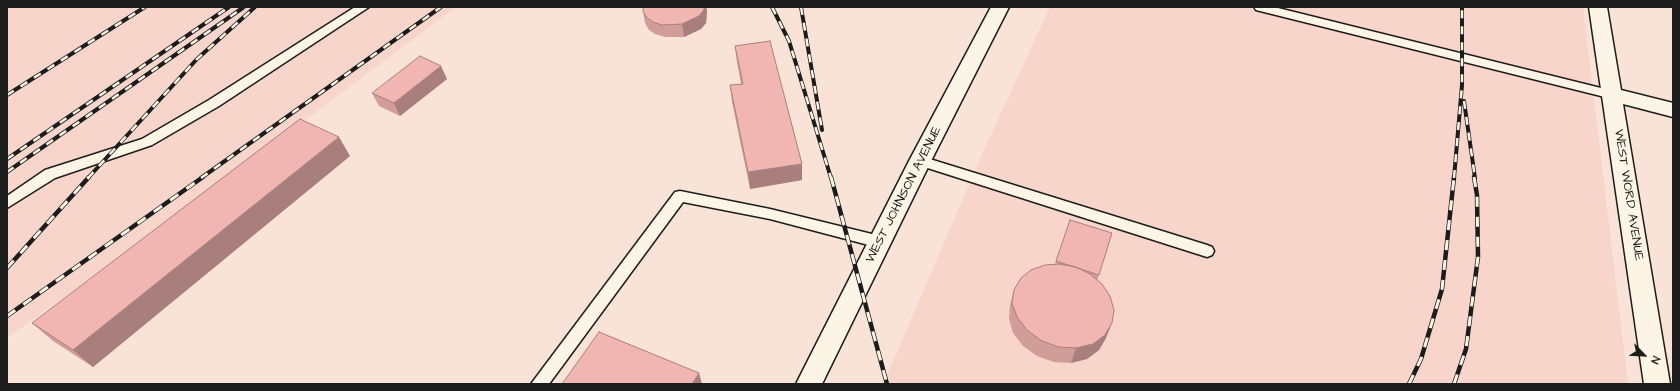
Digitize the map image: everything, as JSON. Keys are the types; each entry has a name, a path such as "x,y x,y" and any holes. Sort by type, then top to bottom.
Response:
{"street":[{"name":"WEST JOHNSON AVENUE","path":"810,384 920,161 1000,7"},
{"name":"WEST WORD AVENUE","path":"1598,7 1613,95 1656,384"},
{"path":"1613,95 1673,110"}],"lane":[{"path":"7,203 50,174 147,142 214,103 363,7"},
{"path":"1260,7 1613,95"},
{"path":"920,161 1207,251"},
{"path":"539,384 680,196 770,214 880,242"}],"shaded area":[{"path":"7,7 456,7 155,232 7,338"},
{"path":"1050,7 1583,7 1628,384 883,384 988,141"}],"building":[{"path":"643,7 704,7 704,10 699,16 682,24 662,25 653,22 646,17"},
{"path":"770,41 802,164 748,172 730,85 743,84 735,46"},
{"path":"420,56 441,66 394,103 372,93"},
{"path":"300,119 339,137 73,350 32,323"},
{"path":"1070,220 1112,233 1099,275 1056,261"},
{"path":"1060,264 1076,267 1090,274 1102,284 1110,296 1114,310 1112,323 1105,335 1093,344 1076,348 1059,347 1042,341 1027,330 1017,317 1012,303 1014,290 1021,278 1031,270 1045,265"},
{"path":"599,332 699,373 692,384 562,384"}],"railway":[{"path":"7,95 145,7"},
{"path":"7,159 229,7"},
{"path":"7,172 244,7"},
{"path":"88,178 197,59 255,7"},
{"path":"201,178 441,7"},
{"path":"772,7 789,41 831,178"},
{"path":"801,7 822,130"},
{"path":"1454,178 1462,85 1462,7"},
{"path":"1464,101 1475,178"},
{"path":"7,268 89,177"},
{"path":"7,316 203,177"},
{"path":"831,177 887,384"},
{"path":"1409,384 1421,359 1442,289 1454,177"},
{"path":"1454,384 1466,349 1478,257 1477,195 1474,177"}]}
